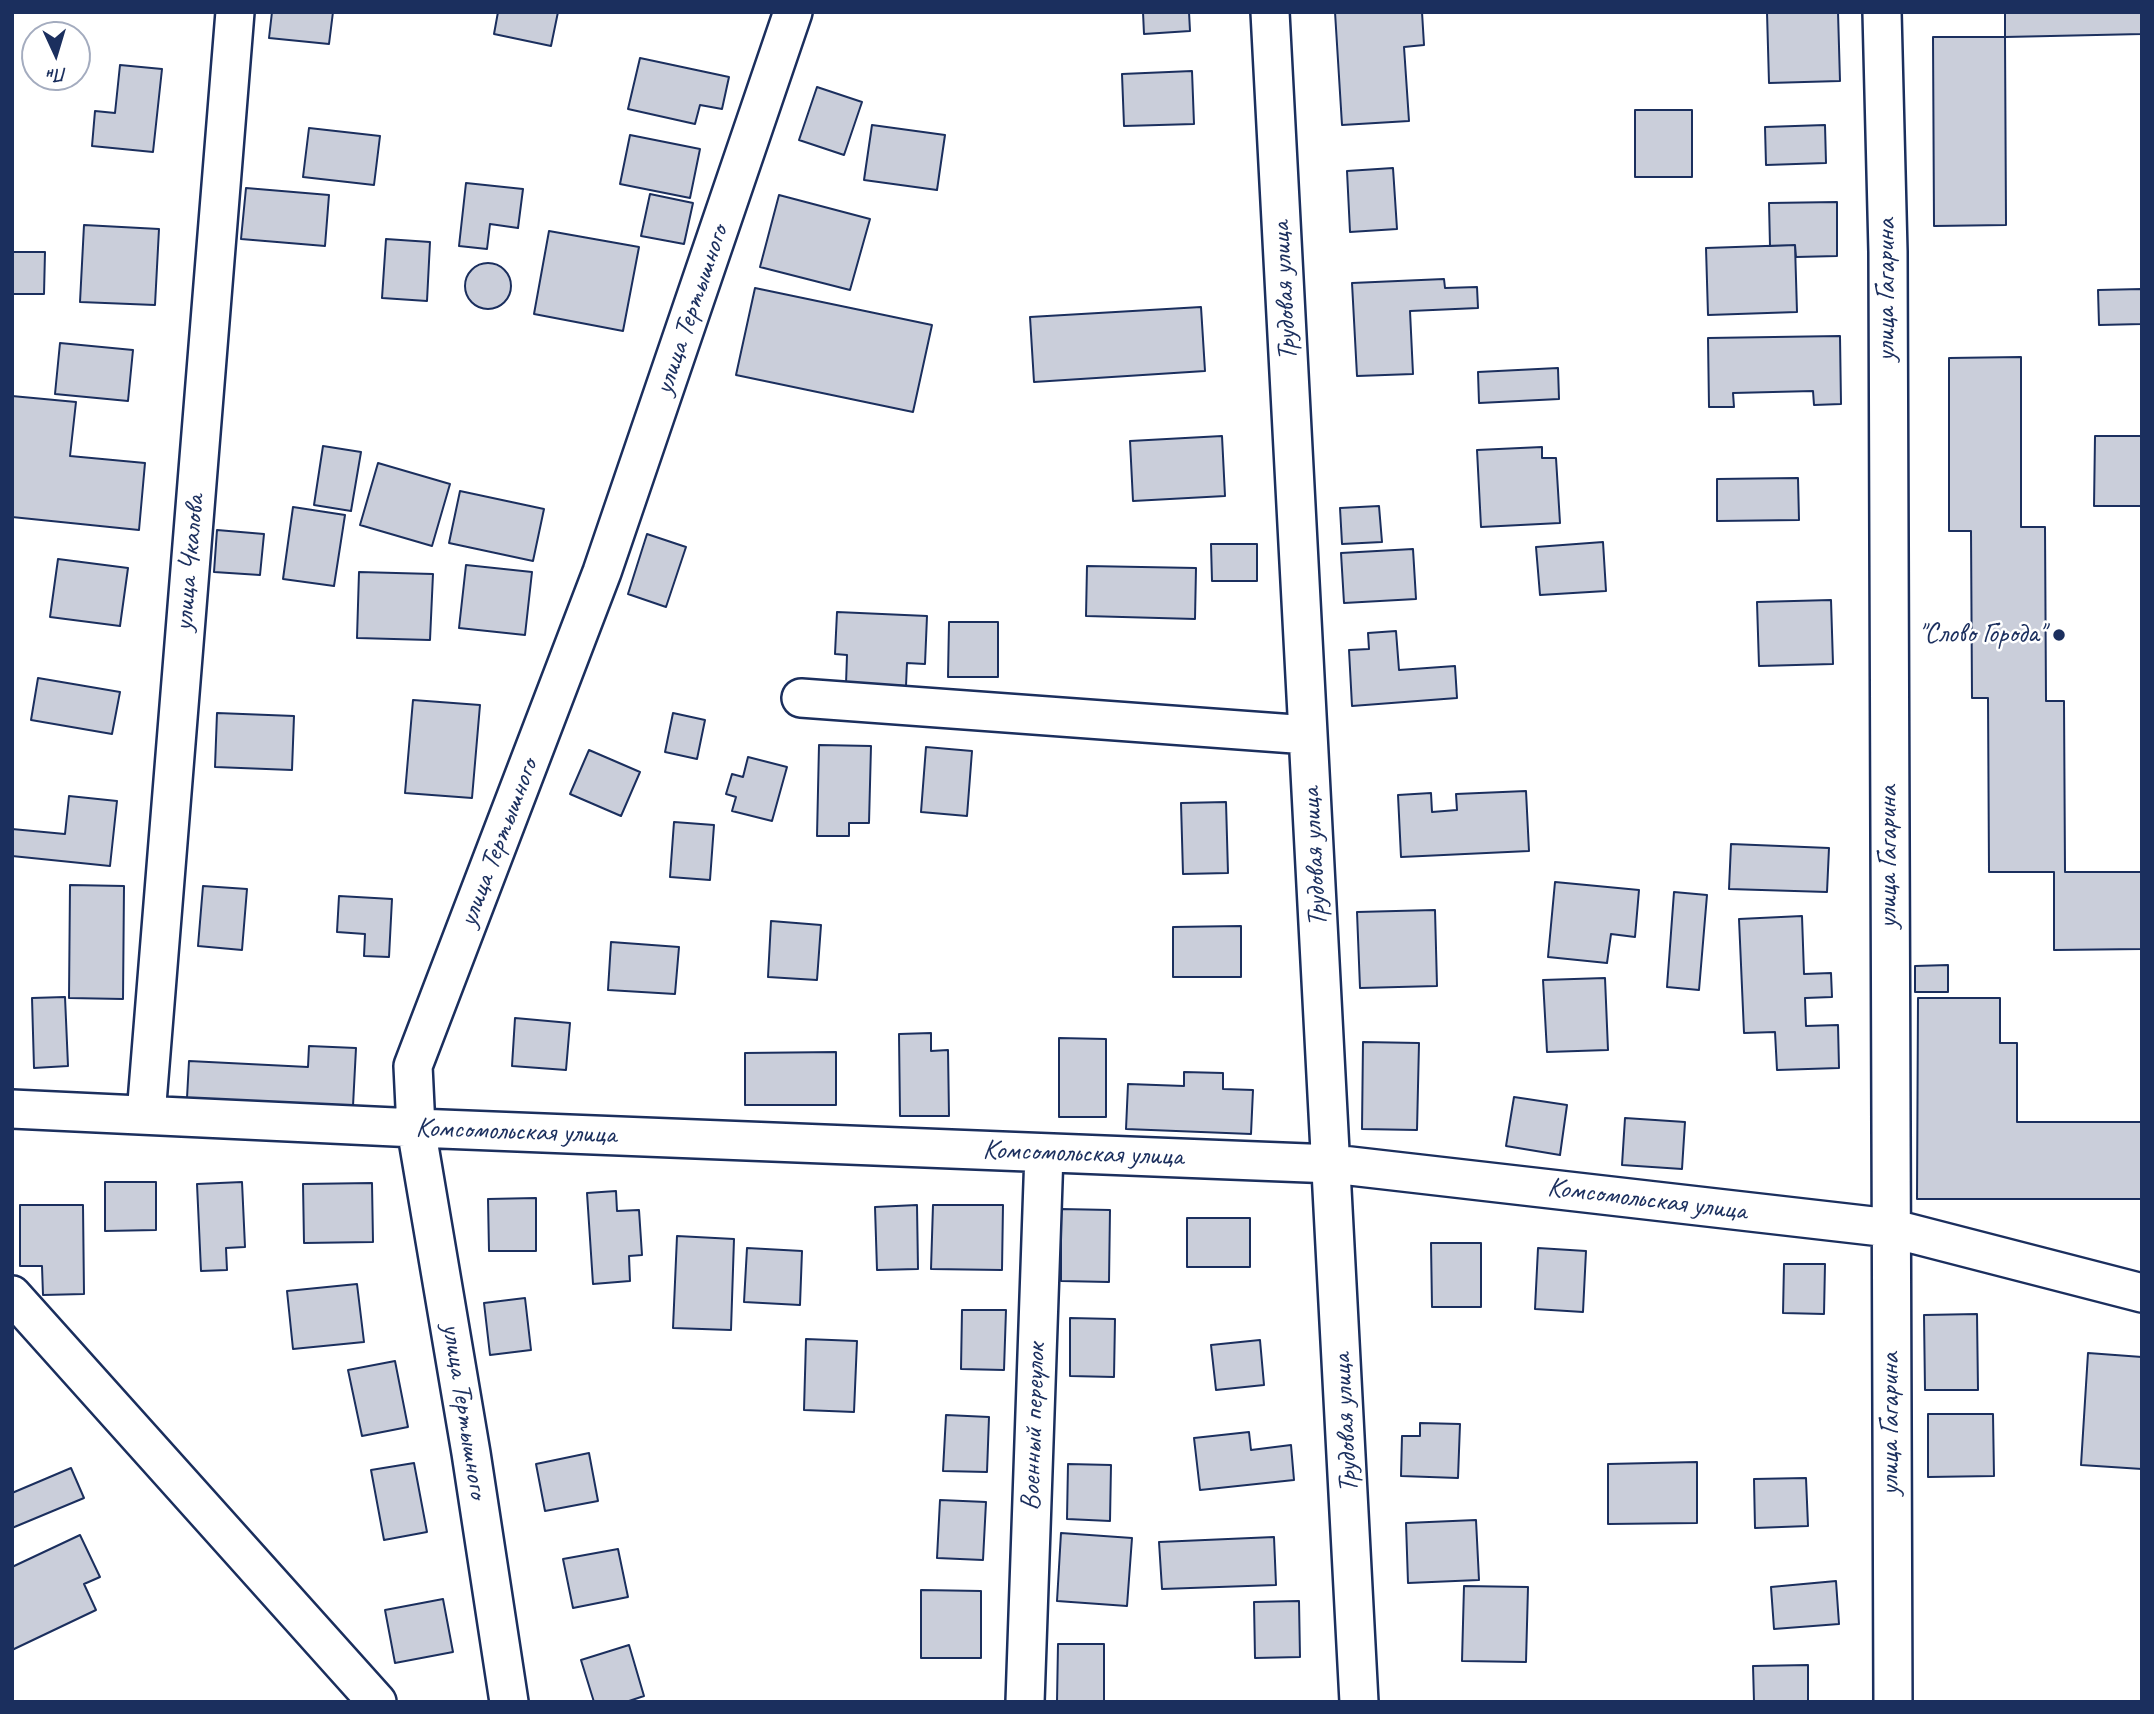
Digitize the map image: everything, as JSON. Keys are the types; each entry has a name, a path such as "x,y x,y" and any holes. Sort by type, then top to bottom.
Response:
{"street":[{"name":"улица Чкалова","path":"146,1115 235,12"},
{"name":"улица Тертышного","path":"509,1702 471,1453 416,1128 413,1066 602,572 793,12"},
{"name":"Трудовая улица","path":"1270,12 1333,1164 1359,1702"},
{"name":"улица Гагарина","path":"1882,12 1888,251 1893,1702"},
{"path":"801,698 1308,735"},
{"name":"Комсомольская улица","path":"12,1109 416,1128 1333,1164 1890,1228 2142,1293"},
{"name":"Военный переулок","path":"1025,1702 1044,1153"},
{"path":"12,1295 377,1702"}],"building":[{"path":"272,12 333,12 329,44 269,38"},
{"path":"498,12 558,12 551,46 494,34"},
{"path":"1143,12 1189,12 1190,31 1144,34"},
{"path":"1335,12 1422,12 1424,45 1404,47 1409,121 1342,125"},
{"path":"1767,12 1838,12 1840,81 1769,83"},
{"path":"2005,12 2142,12 2142,34 2005,37"},
{"path":"1933,37 2005,37 2006,225 1934,226"},
{"path":"640,58 729,77 722,109 700,105 695,124 628,109"},
{"path":"120,65 162,69 153,152 92,146 95,111 115,113"},
{"path":"1192,71 1194,124 1124,126 1122,74"},
{"path":"817,87 862,102 844,155 799,140"},
{"path":"1635,110 1692,110 1692,177 1635,177"},
{"path":"872,125 945,135 937,190 864,180"},
{"path":"1825,125 1826,163 1766,165 1765,127"},
{"path":"309,128 380,136 374,185 303,177"},
{"path":"630,135 700,149 690,198 620,184"},
{"path":"1393,168 1397,229 1350,232 1347,171"},
{"path":"466,183 523,189 518,228 490,224 487,249 459,246"},
{"path":"246,188 329,195 325,246 241,239"},
{"path":"650,194 693,203 684,244 641,236"},
{"path":"779,195 870,219 850,290 760,267"},
{"path":"1837,202 1837,256 1796,257 1795,245 1770,246 1769,203"},
{"path":"84,225 159,229 155,305 80,302"},
{"path":"549,231 639,247 623,331 534,314"},
{"path":"386,239 430,242 427,301 382,298"},
{"path":"1795,245 1797,312 1708,315 1706,248"},
{"path":"12,252 45,252 44,294 12,294"},
{"path":"488,263 504,270 511,286 504,302 488,309 472,302 465,286 472,270"},
{"path":"1444,279 1445,288 1477,287 1478,308 1410,311 1413,374 1357,376 1352,283"},
{"path":"755,288 932,325 913,412 736,375"},
{"path":"2142,289 2142,324 2099,325 2098,290"},
{"path":"1201,307 1205,371 1034,382 1030,317"},
{"path":"1840,336 1841,404 1814,405 1813,391 1733,393 1734,407 1709,407 1708,338"},
{"path":"60,343 133,350 128,401 55,394"},
{"path":"2021,357 2021,527 2045,527 2046,701 2064,701 2065,872 2142,872 2142,949 2054,950 2054,872 1989,872 1988,698 1972,698 1971,531 1949,531 1949,358"},
{"path":"1558,368 1559,399 1479,403 1478,372"},
{"path":"12,396 76,402 70,456 145,463 139,530 12,517"},
{"path":"1222,436 1225,496 1133,501 1130,441"},
{"path":"2095,436 2142,436 2142,506 2094,506"},
{"path":"323,446 361,452 351,511 314,505"},
{"path":"1542,447 1542,458 1556,458 1560,523 1481,527 1477,450"},
{"path":"378,463 450,484 432,546 360,525"},
{"path":"1798,478 1799,520 1717,521 1717,479"},
{"path":"460,491 544,509 533,561 449,543"},
{"path":"1379,506 1382,542 1342,544 1340,508"},
{"path":"293,507 345,515 334,586 283,579"},
{"path":"217,530 264,534 260,575 214,572"},
{"path":"647,534 686,547 666,607 628,594"},
{"path":"1603,542 1606,591 1540,595 1536,547"},
{"path":"1211,544 1257,544 1257,581 1212,581"},
{"path":"1413,549 1416,599 1344,603 1341,553"},
{"path":"58,559 128,568 120,626 50,617"},
{"path":"466,565 532,572 525,635 459,628"},
{"path":"1087,566 1196,568 1195,619 1086,616"},
{"path":"359,572 433,574 430,640 357,638"},
{"path":"1831,600 1833,664 1759,666 1757,602"},
{"path":"837,612 927,616 925,664 907,663 906,686 846,684 847,655 835,654"},
{"path":"949,622 998,622 998,677 948,677"},
{"path":"1396,631 1399,670 1455,666 1457,698 1352,706 1349,650 1369,649 1368,633"},
{"path":"38,678 120,692 112,734 31,720"},
{"path":"413,700 480,705 472,798 405,793"},
{"path":"217,713 294,716 292,770 215,767"},
{"path":"673,713 705,720 697,759 665,752"},
{"path":"819,745 871,746 869,823 849,823 849,836 817,836"},
{"path":"926,747 972,751 967,816 921,812"},
{"path":"589,750 640,772 621,816 570,794"},
{"path":"748,757 787,767 772,821 732,811 736,797 726,794 732,774 743,777"},
{"path":"1526,791 1529,851 1401,857 1398,795 1431,793 1432,812 1457,810 1456,794"},
{"path":"69,796 117,801 110,866 12,856 12,829 65,834"},
{"path":"1226,802 1228,873 1183,874 1181,803"},
{"path":"674,822 714,825 710,880 670,877"},
{"path":"1731,844 1829,848 1827,892 1729,889"},
{"path":"1555,882 1639,890 1635,937 1611,934 1607,963 1548,957"},
{"path":"70,885 124,886 123,999 69,998"},
{"path":"203,886 247,889 242,950 198,946"},
{"path":"1674,892 1707,895 1699,990 1667,987"},
{"path":"339,896 392,899 389,957 364,956 365,934 337,932"},
{"path":"1435,910 1437,986 1360,988 1357,912"},
{"path":"1802,916 1804,974 1831,973 1832,997 1805,998 1806,1026 1838,1025 1839,1068 1777,1070 1775,1032 1744,1033 1739,919"},
{"path":"771,921 821,925 817,980 768,977"},
{"path":"1241,926 1241,977 1173,977 1173,927"},
{"path":"611,942 679,947 675,994 608,990"},
{"path":"1948,965 1948,992 1915,992 1915,966"},
{"path":"1605,978 1608,1050 1547,1052 1543,980"},
{"path":"65,997 68,1066 34,1068 32,998"},
{"path":"1918,998 2000,998 2000,1043 2017,1043 2017,1122 2142,1122 2142,1199 1917,1199"},
{"path":"515,1018 570,1023 566,1070 512,1066"},
{"path":"931,1033 931,1051 948,1050 949,1116 900,1116 899,1034"},
{"path":"1059,1038 1106,1039 1106,1117 1059,1117"},
{"path":"1363,1042 1419,1043 1417,1130 1362,1129"},
{"path":"309,1046 356,1048 353,1106 187,1098 189,1061 308,1067"},
{"path":"836,1052 836,1105 745,1105 745,1053"},
{"path":"1184,1072 1223,1073 1223,1089 1253,1090 1251,1134 1126,1129 1128,1084 1184,1086"},
{"path":"1514,1097 1567,1105 1560,1155 1506,1146"},
{"path":"1625,1118 1685,1122 1682,1169 1622,1165"},
{"path":"105,1182 156,1182 156,1230 105,1231"},
{"path":"242,1182 245,1247 226,1248 227,1270 201,1271 197,1184"},
{"path":"372,1183 373,1242 304,1243 303,1184"},
{"path":"616,1191 617,1211 639,1210 642,1255 629,1256 630,1281 593,1284 587,1193"},
{"path":"536,1198 536,1251 489,1251 488,1199"},
{"path":"20,1205 83,1205 84,1294 43,1295 42,1266 20,1266"},
{"path":"917,1205 918,1269 877,1270 875,1207"},
{"path":"933,1205 1003,1205 1002,1270 931,1269"},
{"path":"1061,1209 1110,1210 1109,1282 1061,1281"},
{"path":"1187,1218 1250,1218 1250,1267 1187,1267"},
{"path":"677,1236 734,1239 731,1330 673,1328"},
{"path":"1431,1243 1481,1243 1481,1307 1432,1307"},
{"path":"747,1248 802,1251 800,1305 744,1302"},
{"path":"1538,1248 1586,1251 1583,1312 1535,1309"},
{"path":"1784,1264 1825,1264 1824,1314 1783,1313"},
{"path":"357,1284 364,1342 293,1349 287,1291"},
{"path":"525,1298 531,1350 490,1355 484,1303"},
{"path":"962,1310 1006,1310 1004,1370 961,1369"},
{"path":"1977,1314 1978,1390 1925,1390 1924,1315"},
{"path":"1070,1318 1115,1319 1114,1377 1070,1376"},
{"path":"806,1339 857,1341 854,1412 804,1410"},
{"path":"1260,1340 1264,1385 1216,1390 1211,1345"},
{"path":"2088,1353 2142,1357 2142,1469 2081,1465"},
{"path":"395,1361 408,1427 362,1436 348,1370"},
{"path":"1928,1414 1993,1414 1994,1476 1928,1477"},
{"path":"946,1415 989,1417 987,1472 943,1471"},
{"path":"1420,1423 1460,1424 1458,1478 1401,1476 1402,1436 1420,1436"},
{"path":"1249,1432 1251,1450 1291,1445 1294,1480 1200,1490 1194,1438"},
{"path":"589,1453 598,1501 545,1511 536,1464"},
{"path":"1697,1462 1697,1523 1608,1524 1608,1464"},
{"path":"414,1463 427,1532 384,1540 371,1470"},
{"path":"1068,1464 1111,1465 1110,1521 1067,1519"},
{"path":"71,1468 84,1498 12,1528 12,1493"},
{"path":"1806,1478 1808,1526 1755,1528 1754,1479"},
{"path":"940,1500 986,1502 983,1560 937,1558"},
{"path":"1476,1520 1479,1580 1408,1583 1406,1523"},
{"path":"1061,1533 1132,1538 1127,1606 1057,1601"},
{"path":"80,1535 100,1577 84,1584 96,1610 12,1650 12,1567"},
{"path":"1274,1537 1276,1585 1162,1589 1159,1542"},
{"path":"618,1549 628,1597 573,1608 563,1559"},
{"path":"1836,1581 1839,1624 1774,1629 1771,1587"},
{"path":"1464,1586 1528,1587 1526,1662 1462,1661"},
{"path":"921,1590 981,1591 981,1658 921,1658"},
{"path":"443,1599 453,1652 395,1663 385,1610"},
{"path":"1299,1601 1300,1657 1255,1658 1254,1602"},
{"path":"1058,1644 1104,1644 1104,1702 1057,1702"},
{"path":"629,1645 644,1696 626,1702 594,1702 581,1660"},
{"path":"1808,1665 1808,1702 1754,1702 1753,1666"}],"place":[{"name":"\"Слово Города\"","path":"2059,635"}]}
